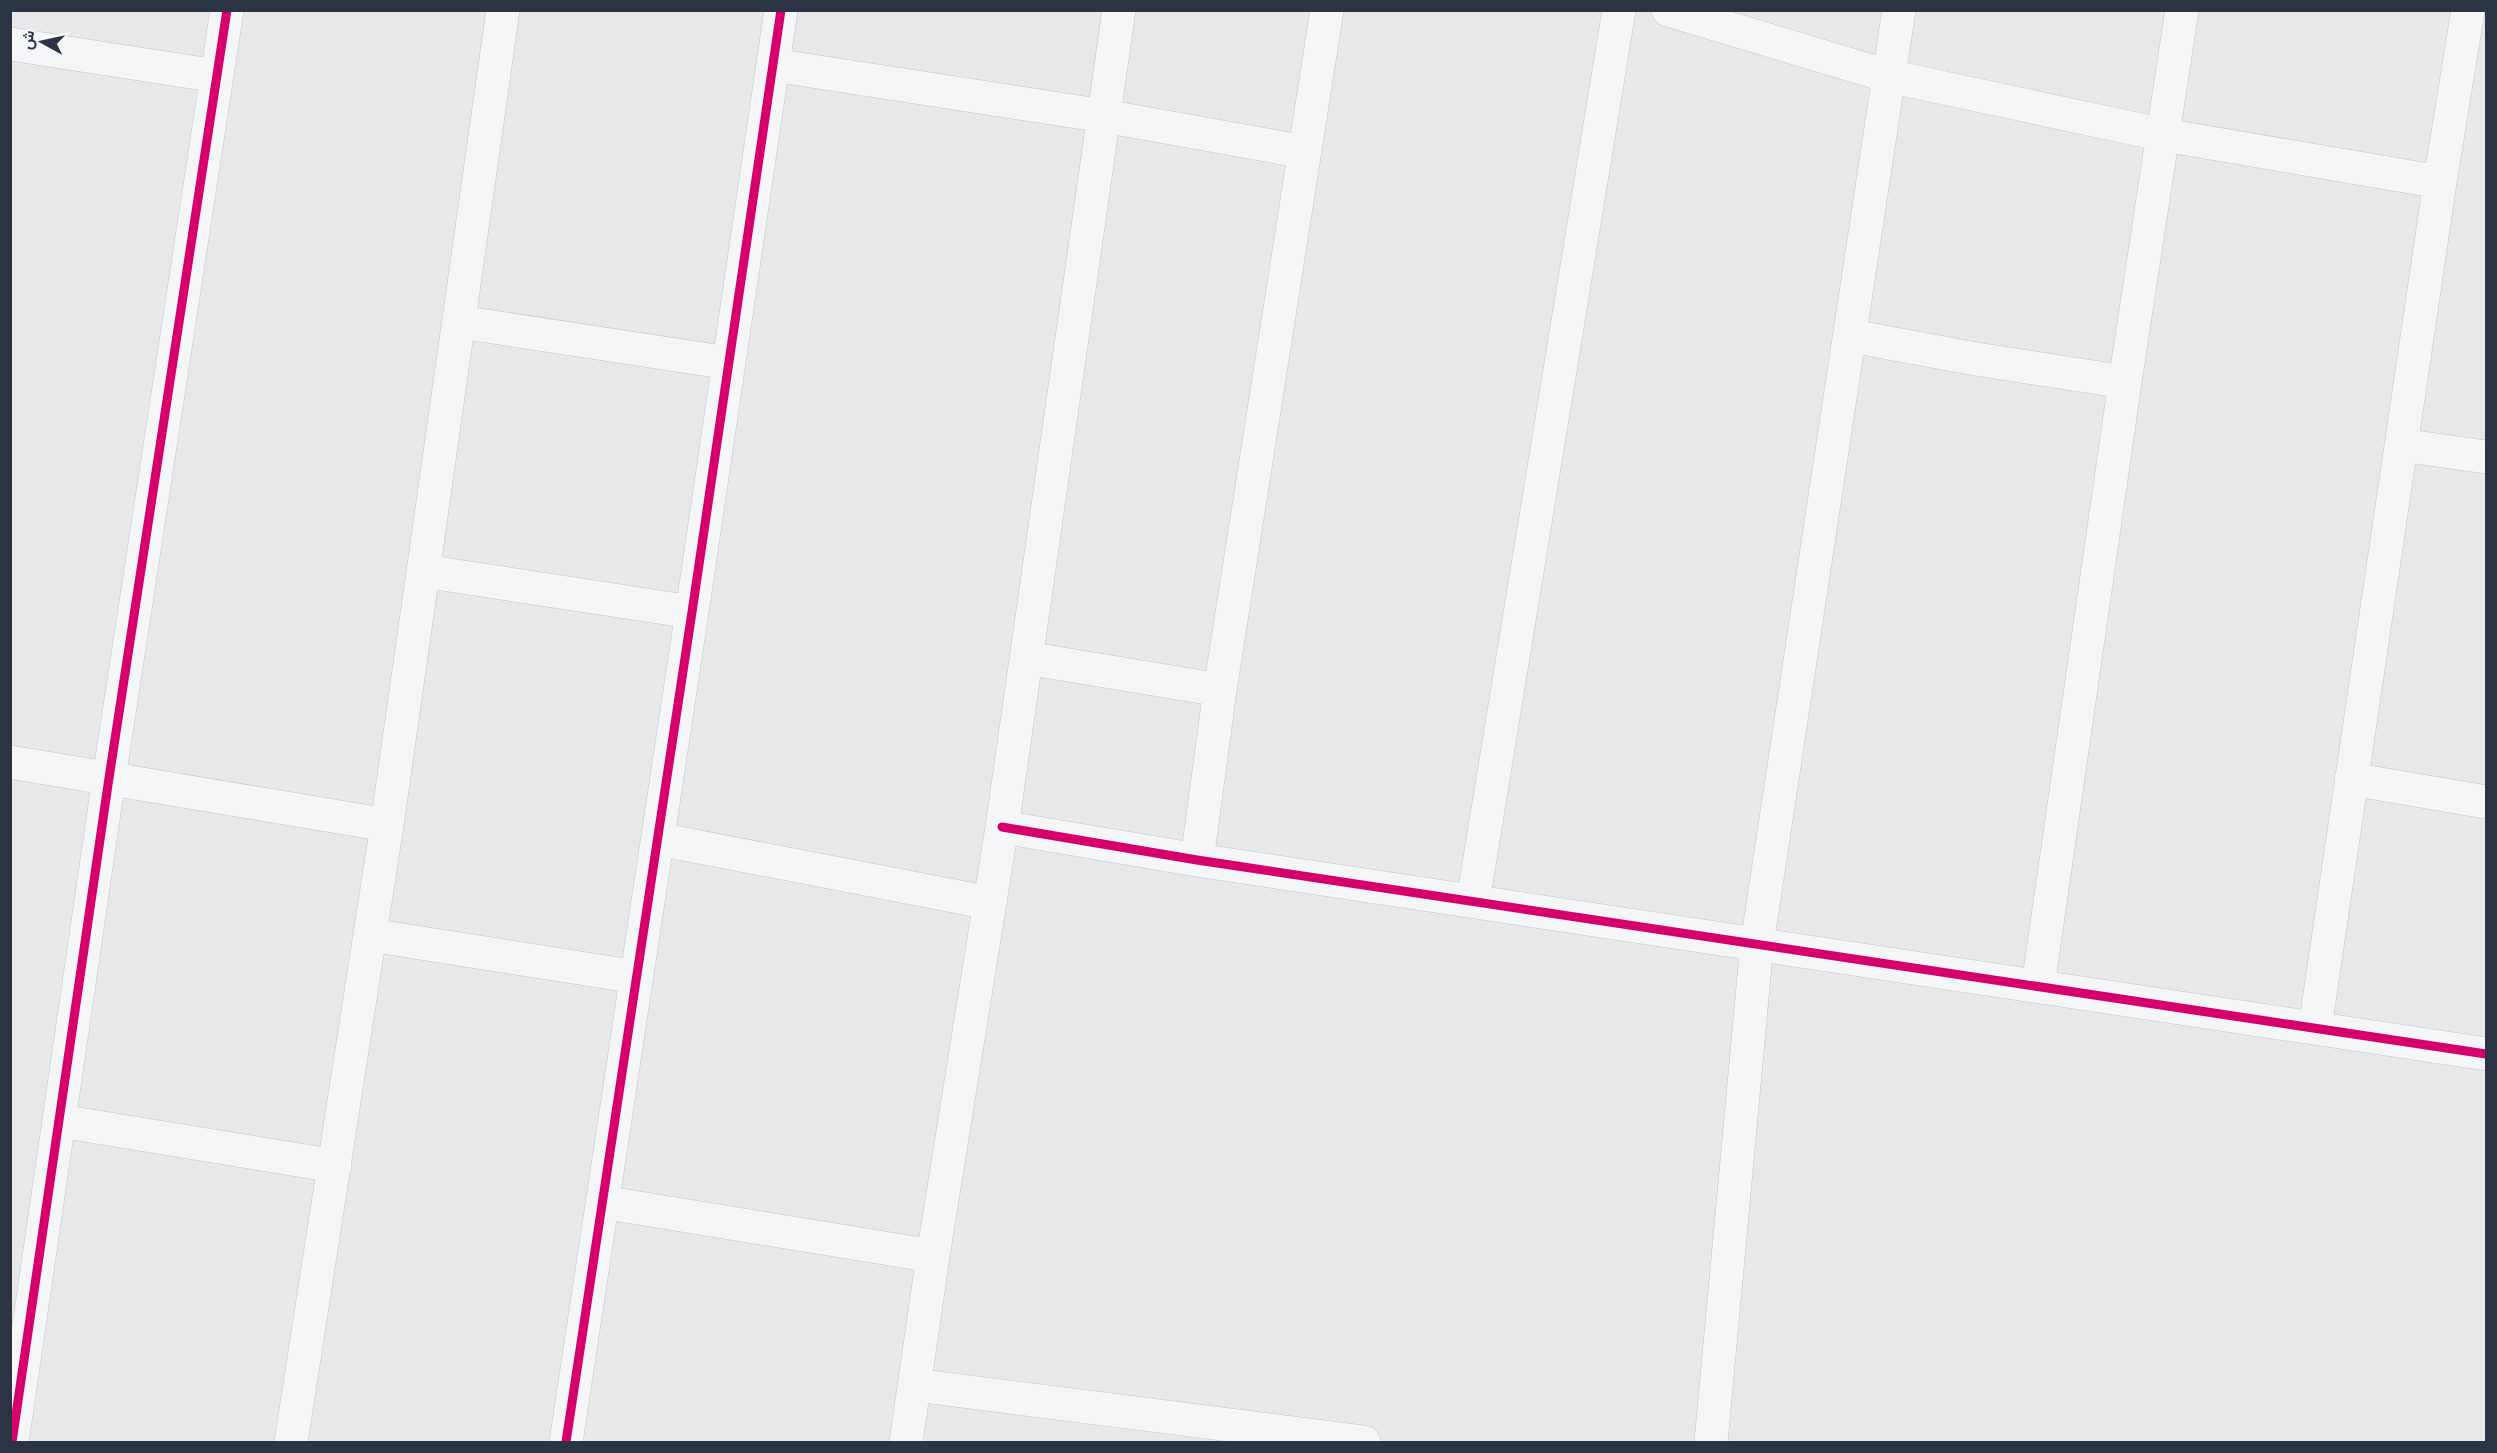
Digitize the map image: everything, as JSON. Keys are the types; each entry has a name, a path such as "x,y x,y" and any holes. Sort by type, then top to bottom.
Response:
{"street":[{"path":"12,1443 23,1268 60,1121 109,778 227,10"},
{"path":"566,1443 781,10"},
{"path":"906,1443 933,1256 1002,827 1119,10"},
{"path":"1197,860 1220,690 1327,10"},
{"path":"1473,901 1619,10"},
{"path":"1668,10 1888,76 2164,135 2440,182"},
{"path":"1711,1443 1757,944 1899,10"},
{"path":"2038,986 2125,382 2182,10"},
{"path":"2315,1028 2440,182 2468,10"},
{"path":"291,1443 387,825 460,322 502,11"},
{"path":"10,44 218,76"},
{"path":"773,65 1104,116 1305,152"},
{"path":"460,322 729,363"},
{"path":"1851,336 1976,359 2125,382"},
{"path":"2401,445 2487,457"},
{"path":"423,571 692,612"},
{"path":"1026,658 1220,690"},
{"path":"10,762 387,825"},
{"path":"2351,779 2487,802"},
{"path":"1002,827 1197,860 2487,1054"},
{"path":"658,839 990,903"},
{"path":"370,935 637,977"},
{"path":"60,1121 335,1166"},
{"path":"602,1202 933,1256"},
{"path":"915,1385 1364,1443"}],"cycle path":[{"path":"12,1442 109,778 227,10"},
{"path":"566,1442 781,10"},
{"path":"1002,827 1197,860 2486,1054"}]}
